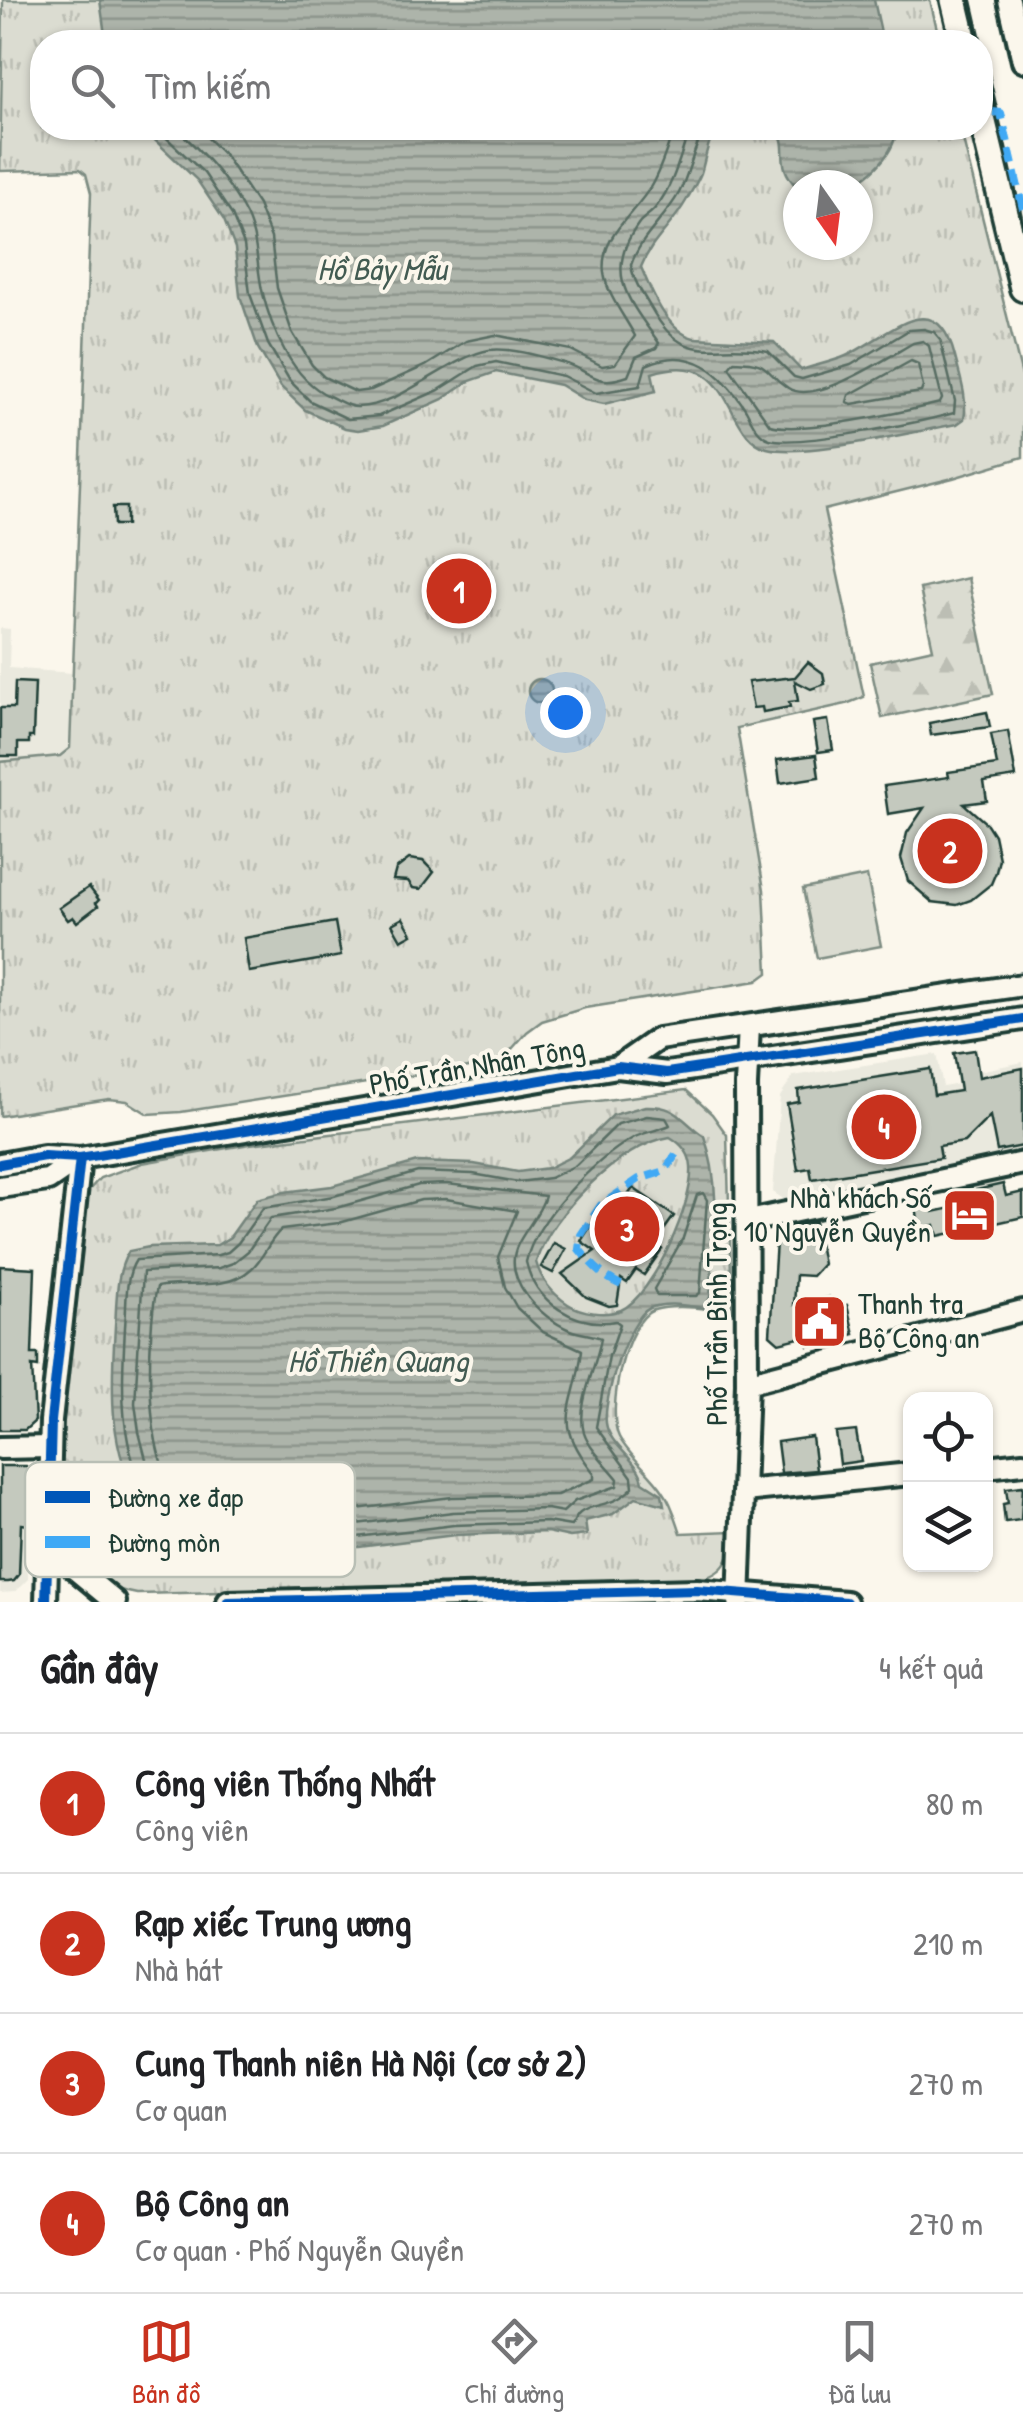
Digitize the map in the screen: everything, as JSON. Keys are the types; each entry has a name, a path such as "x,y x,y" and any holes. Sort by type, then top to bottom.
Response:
{"main road":[{"path":"954,0 961,30"},
{"path":"987,140 1023,288"}],"street":[{"path":"1008,0 1023,61"},
{"name":"Phố Trần Nhân Tông","path":"618,1068 658,1039 1023,984"},
{"path":"969,993 976,1027"},
{"name":"Phố Trần Nhân Tông","path":"0,1164 44,1156 80,1158 618,1068 667,1074 1023,1020"},
{"name":"Phố Trần Bình Trọng","path":"739,1598 748,1384 749,1026"},
{"path":"48,1462 80,1158"},
{"name":"Phố Trần Nhân Tông","path":"0,1187 48,1180 80,1158"},
{"path":"749,1220 1023,1163"},
{"path":"748,1384 1023,1311"},
{"path":"0,1448 48,1447"},
{"path":"993,1466 1023,1463"},
{"path":"744,1491 903,1475"},
{"path":"85,1577 115,1602"},
{"path":"228,1602 697,1590 739,1598 846,1602"}],"shaded area":[{"path":"0,628 10,629 9,668 72,673 70,749 60,756 0,762"},
{"path":"937,1054 943,1087 980,1080 979,1071 1023,1062 1023,1150 785,1200 773,1192 780,1097 793,1076"},
{"path":"0,1523 25,1525 28,1579 15,1592 0,1593"}],"green space":[{"path":"3,0 930,0 937,30 30,30 30,140 963,140 1023,380 1023,457 824,510 864,697 737,728 764,890 768,973 757,981 585,1008 542,1021 504,1058 482,1065 181,1112 148,1114 127,1101 109,1099 0,1116 0,762 60,756 70,748 91,193 86,174 80,169 0,171"},
{"path":"968,578 993,694 882,718 870,663 933,649 920,589"},
{"path":"867,876 881,946 817,958 803,889"},
{"name":"Hồ Thiền Quang","path":"686,1090 712,1114 727,1135 732,1311 673,1307 654,1310 644,1317 634,1330 621,1368 616,1424 623,1444 666,1496 681,1533 733,1531 728,1559 719,1571 693,1581 137,1594 116,1589 95,1577 355,1577 355,1462 55,1462 78,1212 89,1190 100,1178 142,1163 250,1144"}],"water":[{"path":"100,0 874,0 880,30 104,30"},
{"name":"Hồ Bảy Mẫu","path":"155,140 711,140 696,184 641,267 655,298 676,328 694,338 774,342 801,370 846,356 909,321 923,318 936,322 947,334 955,357 964,396 964,419 957,424 833,447 767,448 742,428 713,382 699,372 679,368 652,373 656,391 604,404 585,400 560,385 496,372 467,382 443,399 383,426 345,428 305,410 281,387 258,348 240,296 235,248 224,220 197,180"},
{"path":"782,140 894,140 873,170 786,170"},
{"path":"540,679 552,691 540,703 528,691"},
{"name":"Hồ Thiền Quang","path":"645,1106 672,1111 704,1136 710,1156 715,1196 710,1297 705,1308 663,1305 641,1315 618,1361 606,1412 612,1439 636,1466 643,1482 662,1494 664,1505 636,1497 613,1514 585,1521 587,1535 455,1535 355,1547 355,1462 123,1462 114,1418 113,1373 117,1297 121,1268 129,1251 217,1245 230,1237 257,1199 332,1186 417,1162 474,1164 518,1172 548,1168 570,1157 613,1115","holes":["670,1137 685,1149 691,1167 686,1202 669,1246 646,1287 621,1310 608,1313 580,1310 557,1296 536,1262 544,1243 572,1204 610,1167 651,1142"]}],"building":[{"path":"113,507 126,507 126,525 114,525"},
{"path":"808,662 823,673 825,684 811,689 795,681 798,701 789,702 790,707 763,712 762,707 753,708 748,682 795,677"},
{"path":"15,682 35,683 33,737 29,737 29,743 18,743 18,756 0,756 0,708 14,708"},
{"path":"987,712 990,727 931,735 929,723"},
{"path":"828,720 833,750 818,752 813,722"},
{"path":"1008,731 1016,777 984,782 987,801 964,804 994,835 999,859 991,884 971,900 957,905 932,902 908,881 901,858 907,833 924,808 888,814 884,786 949,777 948,772 997,765 991,734"},
{"path":"816,755 819,777 780,783 777,760"},
{"path":"409,859 423,861 434,872 421,889 413,888 408,881 393,880 396,869"},
{"path":"89,887 99,900 98,906 77,922 73,917 68,920 59,908"},
{"path":"403,918 412,934 401,940 392,924"},
{"path":"335,922 341,956 249,972 244,938"},
{"path":"975,1050 979,1077 1023,1068 1023,1146 997,1151 990,1116 964,1142 939,1146 941,1158 812,1179 810,1168 798,1170 787,1104 799,1102 798,1090 930,1069 934,1095 960,1091 954,1053"},
{"name":"Nhà khách Số 10 Nguyễn Quyền","path":"1003,1184 1006,1196 1023,1192 1023,1217 938,1236 935,1225 920,1228 915,1204 931,1200 933,1212 975,1203 972,1191"},
{"path":"633,1188 674,1216 654,1244 662,1249 644,1275 636,1270 627,1283 621,1279 617,1305 609,1306 586,1297 562,1274 595,1251 581,1241 603,1208 614,1216"},
{"path":"815,1222 823,1264 812,1276 796,1275 794,1305 829,1297 832,1308 847,1305 854,1334 809,1346 807,1336 779,1343 770,1335 776,1241 786,1228"},
{"path":"554,1243 566,1249 553,1273 541,1267"},
{"path":"0,1266 35,1268 35,1421 25,1430 0,1430"},
{"path":"856,1431 861,1461 840,1464 836,1433"},
{"path":"812,1437 816,1470 781,1473 777,1442"},
{"path":"0,1466 25,1466 25,1524 21,1524 19,1575 14,1581 0,1582"},
{"path":"1023,1486 1021,1520 1005,1522 1006,1488"}],"railway":[{"path":"971,0 978,30"},
{"path":"993,95 1023,225"}],"marked path":[{"path":"993,112 1001,113 1023,209"},
{"path":"621,1285 598,1270 579,1249 581,1235 601,1205 639,1179 665,1171 678,1151"}],"cycle path":[{"path":"0,1164 44,1156 80,1158 618,1067 667,1073 1023,1019"},
{"path":"50,1462 80,1158"},
{"path":"46,1602 47,1577"},
{"path":"228,1602 697,1590 846,1602"}],"place":[{"name":"Công viên Thống Nhất","path":"459,591"},
{"name":"Rạp xiếc Trung ương","path":"950,851"},
{"name":"Bộ Công an","path":"884,1127"},
{"name":"Nhà khách Số 10 Nguyễn Quyền","path":"970,1215"},
{"name":"Cung Thanh niên Hà Nội (cơ sở 2)","path":"627,1229"},
{"name":"Thanh tra Bộ Công an","path":"819,1321"}]}
